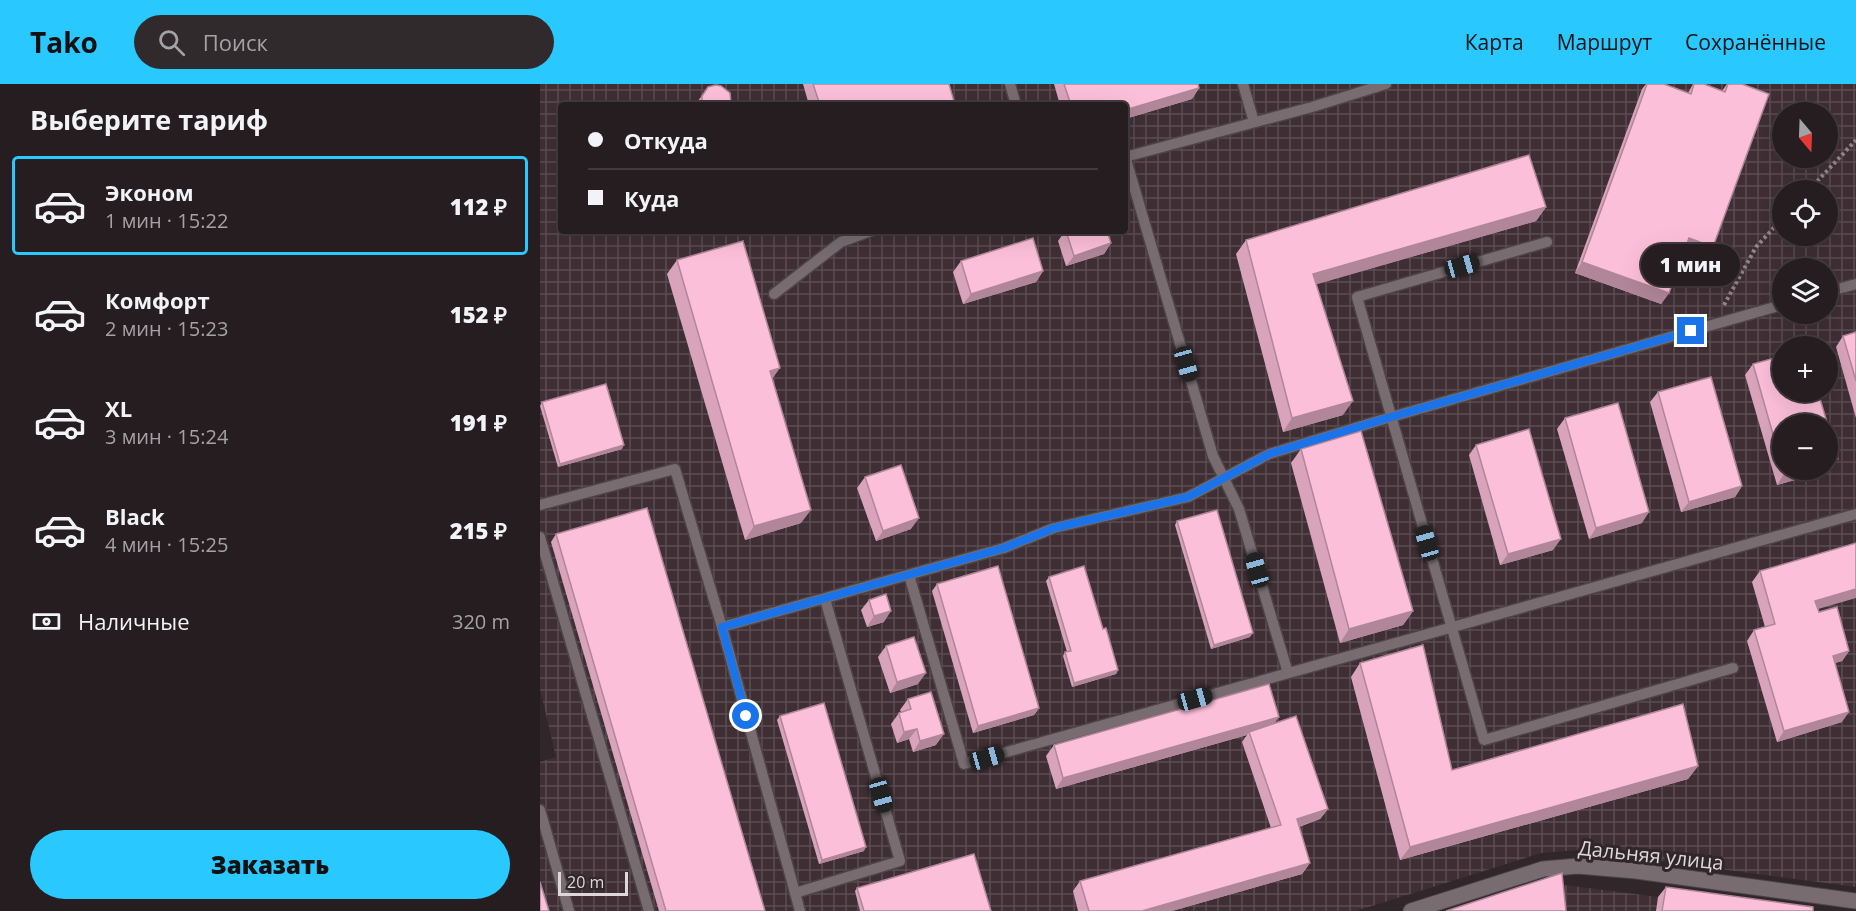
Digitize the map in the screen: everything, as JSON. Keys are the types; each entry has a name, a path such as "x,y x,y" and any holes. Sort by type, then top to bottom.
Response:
{"street":[{"name":"Дальняя улица","path":"1411,911 1543,869 1578,866 1636,871 1856,901"}],"lane":[{"path":"1010,84 1015,102"},
{"path":"1243,84 1254,122"},
{"path":"1128,155 1254,122 1353,89 1386,84"},
{"path":"1128,166 1213,456 1239,509 1288,673"},
{"path":"774,294 842,242 863,234"},
{"path":"1546,242 1357,297 1484,740 1733,669"},
{"path":"1838,289 1856,284"},
{"path":"722,627 1004,548 1054,528 1188,497 1269,454 1772,308"},
{"path":"540,505 675,469 722,627 800,911"},
{"path":"909,575 964,764 1856,514"},
{"path":"540,537 649,911"},
{"path":"795,893 900,861 825,599"},
{"path":"540,810 569,911"}],"path":[{"path":"1818,180 1856,140"},
{"path":"1714,324 1756,246 1772,229"}],"shaded area":[{"path":"540,84 1856,84 1856,887 1577,850 1541,853 1356,911 540,911 540,762 556,757 540,689"},
{"path":"1557,884 1658,897 1758,911 1478,911"}],"building":[{"path":"813,84 949,84 954,102 819,102"},
{"path":"1064,84 1198,84 1199,88 1128,109 1128,102 1070,102"},
{"path":"1647,84 1664,84 1691,94 1694,84 1704,84 1725,92 1728,84 1742,84 1769,94 1713,247 1689,238 1669,293 1582,262"},
{"path":"721,86 730,93 731,102 702,102 702,96 708,87"},
{"path":"1529,155 1546,207 1313,274 1353,401 1292,418 1246,240"},
{"path":"1067,234 1108,234 1111,243 1074,256"},
{"path":"1033,238 1043,271 971,294 961,261"},
{"path":"743,241 780,368 770,371 811,510 754,526 677,260"},
{"path":"1856,332 1856,381 1843,336"},
{"path":"1772,359 1772,402 1821,402 1825,414 1772,414 1772,431 1753,364"},
{"path":"1711,377 1742,486 1689,502 1658,392"},
{"path":"606,384 624,445 560,464 542,402"},
{"path":"1618,403 1649,512 1596,528 1565,418"},
{"path":"1529,429 1561,539 1508,554 1476,445"},
{"path":"1361,431 1413,611 1349,629 1301,449"},
{"path":"901,465 919,518 883,531 865,477"},
{"path":"647,508 765,911 666,911 556,534"},
{"path":"1217,510 1253,633 1214,645 1177,521"},
{"path":"1856,543 1856,589 1815,601 1819,612 1837,607 1849,651 1833,656 1849,712 1784,731 1754,630 1775,624 1760,571"},
{"path":"998,566 1039,708 978,726 937,584"},
{"path":"1084,566 1118,670 1074,683 1065,652 1071,651 1049,577"},
{"path":"886,594 891,611 874,616 869,600"},
{"path":"914,637 926,673 897,682 886,646"},
{"path":"1423,645 1452,770 1683,704 1698,766 1410,847 1360,663"},
{"path":"1269,684 1279,717 1063,778 1054,745"},
{"path":"931,692 944,734 920,741 917,729 904,732 899,713 911,709 908,699"},
{"path":"824,703 866,847 822,860 780,716"},
{"path":"1296,716 1328,809 1297,819 1310,863 1142,911 1089,911 1080,881 1281,825 1249,732"},
{"path":"974,854 991,911 864,911 857,888"},
{"path":"1562,873 1566,911 1446,911"},
{"path":"540,882 549,911 540,911"},
{"path":"1666,887 1813,907 1813,911 1662,911"}],"route":[{"path":"746,716 722,627 1004,548 1054,528 1188,497 1269,454 1691,331"}]}
